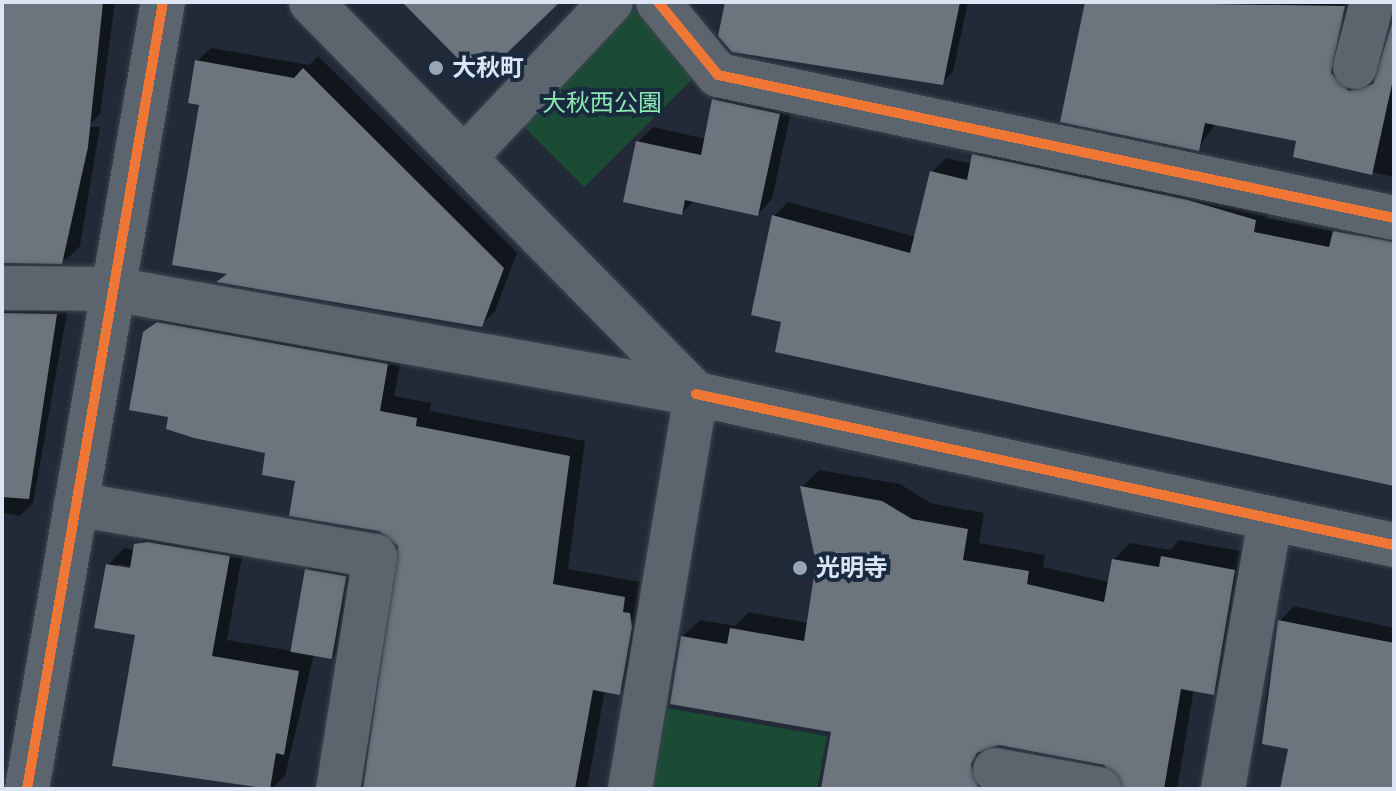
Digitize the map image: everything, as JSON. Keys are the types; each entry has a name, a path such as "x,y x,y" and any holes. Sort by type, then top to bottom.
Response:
{"street":[{"path":"27,789 163,2"},
{"path":"311,2 696,394"},
{"path":"464,158 611,2"},
{"path":"658,2 718,75 1394,218"},
{"path":"1355,67 1372,2"},
{"path":"2,288 113,289 696,394 1394,545"},
{"path":"630,789 696,394"},
{"path":"76,504 375,556 338,789"},
{"path":"1223,789 1270,519"},
{"path":"995,770 1099,789"}],"green space":[{"name":"大秋西公園","path":"634,9 698,73 585,187 520,123"},
{"path":"667,708 827,736 817,789 652,789"}],"building":[{"path":"2,2 103,2 88,147 62,264 2,263"},
{"path":"402,2 560,2 479,80"},
{"path":"725,2 960,2 943,85 732,52 718,36"},
{"path":"1085,2 1345,6 1331,73 1349,91 1373,84 1394,17 1394,75 1372,175 1293,157 1296,141 1205,123 1199,151 1060,122"},
{"path":"195,60 294,78 303,68 504,268 482,327 216,282 227,274 172,265 199,105 188,103"},
{"path":"712,99 780,114 758,216 685,200 682,215 623,202 636,141 701,155"},
{"path":"972,154 1188,200 1256,220 1254,232 1329,247 1333,231 1394,242 1394,486 775,352 781,322 751,315 772,215 910,253 930,171 967,180"},
{"path":"2,313 57,314 29,499 2,497"},
{"path":"157,322 388,364 380,411 417,418 416,426 570,456 553,584 625,597 623,612 630,613 632,627 620,695 593,690 575,789 363,789 398,546 379,531 289,516 295,481 262,475 265,453 194,438 166,429 168,417 129,410 143,332"},
{"path":"800,486 882,501 912,519 968,529 963,560 1029,571 1027,584 1104,602 1112,559 1159,567 1161,556 1235,570 1214,695 1181,689 1164,789 1123,789 1104,765 999,745 977,753 971,765 979,789 821,789 831,732 670,704 681,636 727,644 730,628 804,641 816,563"},
{"path":"147,542 230,556 212,656 299,671 284,755 276,753 270,789 112,766 135,635 94,628 106,564 130,568 134,544"},
{"path":"305,569 346,576 332,659 290,652"},
{"path":"1278,620 1394,643 1394,789 1280,789 1288,749 1262,744"}],"cycle path":[{"path":"27,789 163,2"},
{"path":"658,2 718,75 1394,218"},
{"path":"696,394 1394,545"}],"place":[{"name":"大秋町","path":"436,68"},
{"name":"光明寺","path":"800,568"}]}
